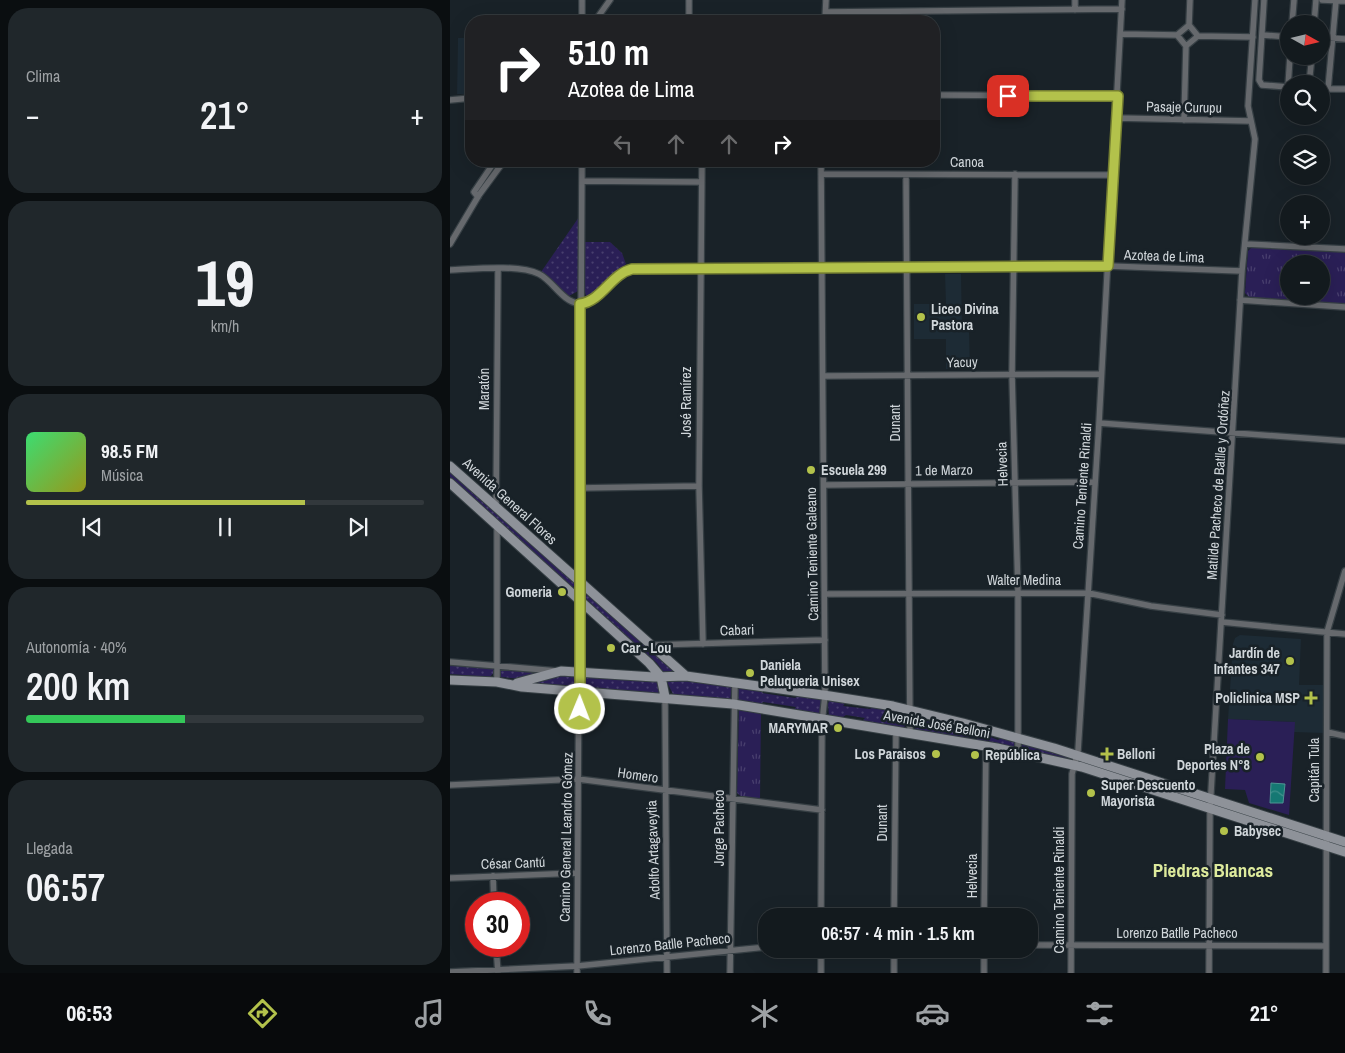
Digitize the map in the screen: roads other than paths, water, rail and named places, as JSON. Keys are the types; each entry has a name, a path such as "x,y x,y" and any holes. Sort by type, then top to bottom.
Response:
{"main road":[{"name":"Avenida General Flores","path":"450,466 650,646 686,676"},
{"name":"Avenida General Flores","path":"450,483 650,663 661,677 665,697"},
{"name":"Avenida José Belloni","path":"512,683 559,671 661,677 686,676 825,695 909,710 1077,755 1345,852"},
{"name":"Avenida José Belloni","path":"450,680 512,683 522,687 734,704 910,732 986,746 1074,766 1345,842"}],"street":[{"path":"582,0 582,15"},
{"path":"599,15 610,0"},
{"path":"689,0 689,15"},
{"path":"826,0 826,12 1122,9"},
{"path":"1075,0 1075,10"},
{"name":"Camino Teniente Rinaldi","path":"1071,973 1074,766 1077,755 1099,423 1122,34 1122,0"},
{"path":"1190,0 1189,25 1198,36"},
{"name":"Matilde Pacheco de Batlle y Ordóñez","path":"1209,973 1211,804 1234,432 1240,300 1255,139 1254,126 1250,120 1248,106 1255,0"},
{"path":"1264,0 1259,80 1262,85 1288,87 1289,65"},
{"path":"1293,15 1294,0"},
{"path":"1315,15 1316,0"},
{"path":"1322,0 1341,1 1332,38 1326,75"},
{"path":"1122,34 1176,35 1189,25"},
{"path":"1176,35 1186,46 1184,120"},
{"path":"1263,35 1280,36"},
{"path":"1186,46 1198,36 1253,37"},
{"path":"1332,38 1345,38"},
{"path":"1330,89 1345,89"},
{"path":"940,95 1118,96"},
{"path":"450,100 465,99"},
{"name":"Pasaje Curupu","path":"1117,118 1250,120"},
{"path":"478,197 474,192 491,167"},
{"path":"450,244 478,197 500,167"},
{"name":"Camino General Leandro Gómez","path":"577,970 582,167"},
{"name":"José Ramírez","path":"702,167 699,302 699,486 702,644"},
{"name":"Camino Teniente Galeano","path":"821,167 825,594 821,908"},
{"name":"Canoa","path":"821,174 1113,175"},
{"name":"Helvecia","path":"1015,174 1012,374 1018,593 1018,753"},
{"name":"Dunant","path":"906,175 910,732"},
{"path":"582,181 701,182"},
{"path":"1246,244 1345,250"},
{"name":"Azotea de Lima","path":"580,304 592,300 628,269 1108,266 1242,271"},
{"path":"450,270 498,269 535,272 547,280 568,300 580,304"},
{"name":"Maratón","path":"496,508 498,269"},
{"path":"1240,300 1345,307"},
{"name":"Yacuy","path":"823,376 1102,374"},
{"path":"1099,423 1345,441"},
{"name":"1 de Marzo","path":"824,485 1095,482"},
{"path":"579,488 699,486"},
{"path":"497,526 497,682"},
{"name":"Capitán Tula","path":"1326,973 1327,632 1345,571"},
{"name":"Walter Medina","path":"825,594 1088,593 1151,606 1222,615"},
{"path":"1222,622 1345,634"},
{"name":"Cabari","path":"650,646 825,640"},
{"name":"Avenida José Belloni","path":"450,662 559,671"},
{"name":"Jorge Pacheco","path":"730,973 735,682"},
{"name":"Adolfo Artagaveytia","path":"665,697 664,791 667,973"},
{"name":"Dunant","path":"894,908 896,730"},
{"path":"1327,732 1345,736"},
{"name":"Helvecia","path":"984,908 986,746"},
{"name":"Homero","path":"450,785 578,779 822,810"},
{"name":"César Cantú","path":"450,878 578,873"},
{"path":"493,876 494,892"},
{"name":"Lorenzo Batlle Pacheco","path":"1038,945 1326,946"},
{"name":"Lorenzo Batlle Pacheco","path":"450,972 577,970 667,957 758,948"},
{"path":"497,957 498,971"},
{"path":"821,958 821,973"},
{"path":"894,958 894,973"},
{"path":"984,958 984,973"}],"water":[{"path":"1271,783 1285,784 1283,803 1270,803"}],"place":[{"name":"Liceo Divina Pastora","path":"921,317"},
{"name":"Escuela 299","path":"811,470"},
{"name":"Gomeria","path":"562,592"},
{"name":"Car - Lou","path":"611,648"},
{"name":"Jardín de Infantes 347","path":"1290,661"},
{"name":"Daniela Peluqueria Unisex","path":"750,673"},
{"name":"Policlinica MSP","path":"1311,698"},
{"name":"MARYMAR","path":"838,728"},
{"name":"Los Paraisos","path":"936,754"},
{"name":"Belloni","path":"1107,754"},
{"name":"República","path":"975,755"},
{"name":"Plaza de Deportes N°8","path":"1260,757"},
{"name":"Super Descuento Mayorista","path":"1091,793"},
{"name":"Babysec","path":"1224,831"}],"district":[{"name":"Piedras Blancas","path":"1213,870"}]}
